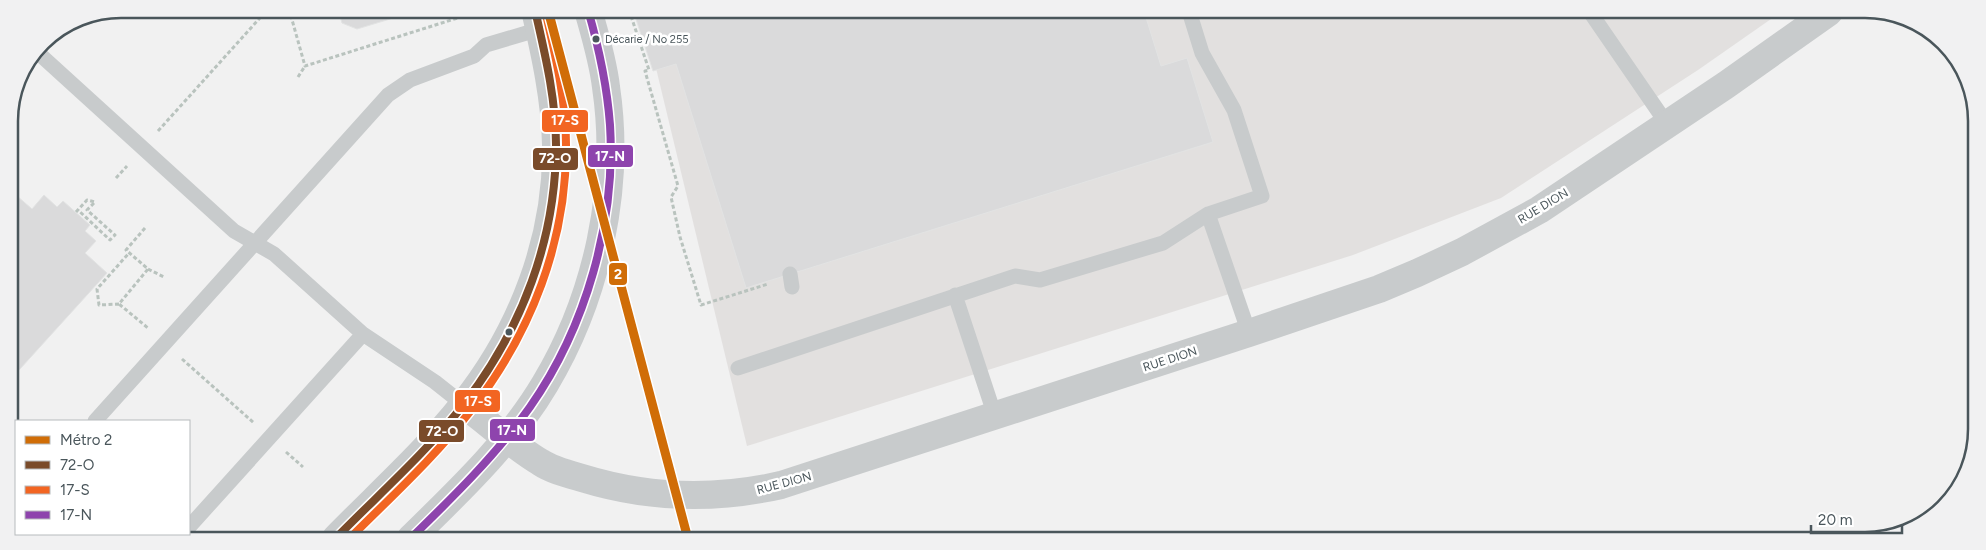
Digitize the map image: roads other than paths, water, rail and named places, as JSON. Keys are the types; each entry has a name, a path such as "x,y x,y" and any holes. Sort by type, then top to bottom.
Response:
{"street":[{"path":"417,532 473,477 506,437 544,385 567,342 585,299 604,218 610,158 608,103 603,66 590,18"},
{"name":"RUE DION","path":"464,405 541,463 592,481 646,492 674,495 755,491 781,485 1250,333 1379,289 1462,252 1539,210 1821,18"},
{"path":"342,532 433,440 464,405 493,366 514,325 537,270 549,222 554,184 556,144 553,107 538,19"}],"lane":[{"path":"738,368 1015,276 1040,280 1163,243 1208,214 1262,196 1234,110 1202,52 1191,18"},
{"path":"1594,18 1668,124"},
{"path":"96,420 166,344 358,127 398,87 410,80 474,56 486,45 538,19"},
{"path":"41,56 234,231 274,254 363,334 435,382 464,405"},
{"path":"1208,214 1250,333"},
{"path":"955,296 995,416"},
{"path":"190,527 363,334"}],"metro line":[{"name":"2","path":"550,18 686,532"}],"place":[{"name":"Décarie / No 255","path":"596,39"}]}
